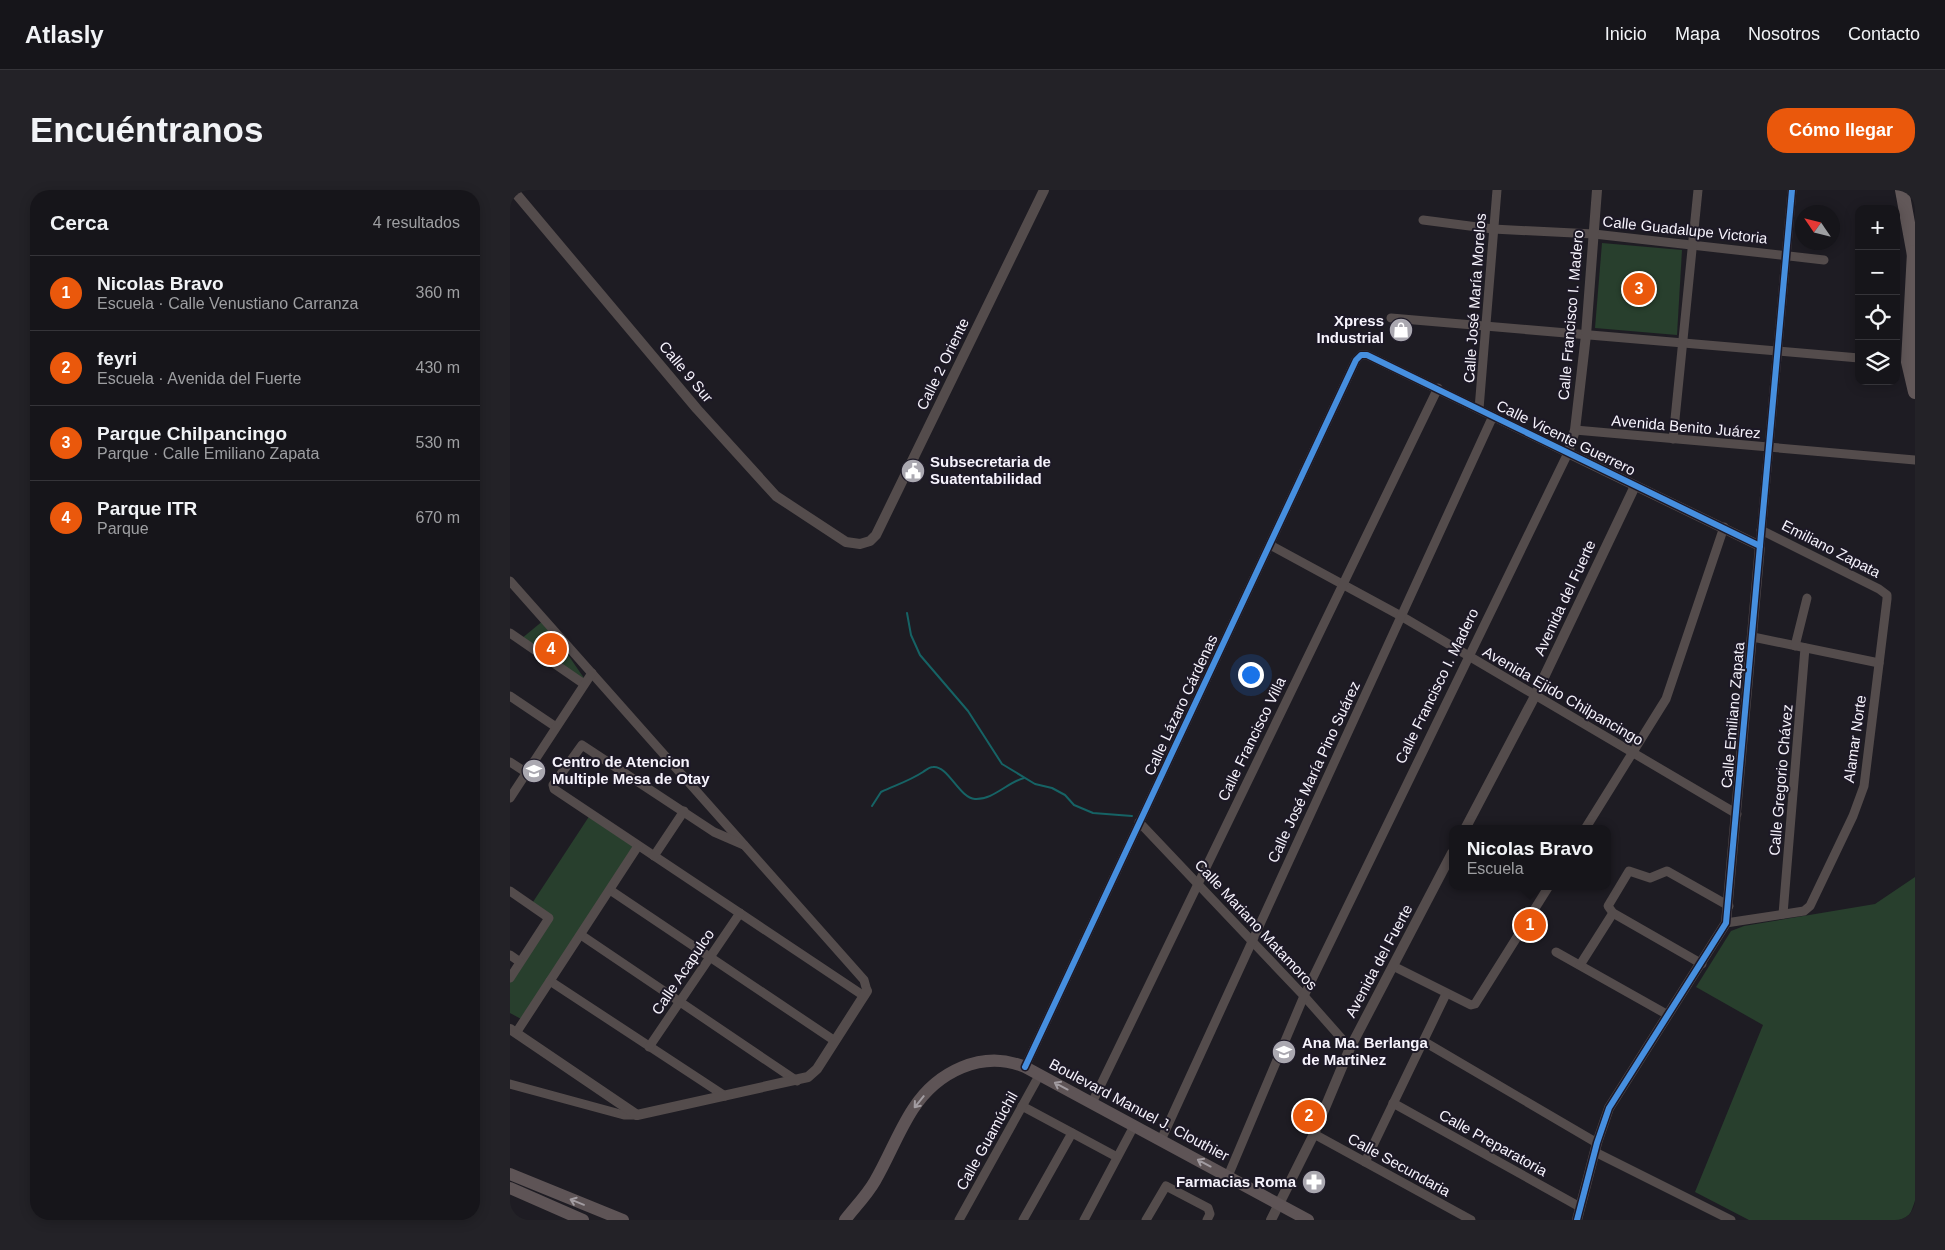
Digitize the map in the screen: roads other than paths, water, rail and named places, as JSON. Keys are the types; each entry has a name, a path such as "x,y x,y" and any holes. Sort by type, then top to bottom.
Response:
{"highway":[{"path":"1902,190 1914,256 1902,361 1915,392"}],"main road":[{"name":"Boulevard Manuel J. Clouthier","path":"845,1220 875,1182 914,1107 941,1080 965,1066 979,1061 1001,1060 1025,1066 1308,1220"},
{"path":"510,1174 623,1220"},
{"path":"510,1188 583,1220"}],"street":[{"name":"Calle 9 Sur","path":"513,190 697,409 776,496 846,542 860,544"},
{"name":"Calle 2 Oriente","path":"860,544 870,541 876,535 1044,190"},
{"name":"Calle José María Morelos","path":"1479,409 1488,325 1497,190"},
{"name":"Calle Francisco I. Madero","path":"1228,1176 1304,996 1467,656 1568,453 1575,430 1586,336 1597,190"},
{"path":"1673,439 1698,190"},
{"name":"Calle Emiliano Zapata","path":"1577,1220 1596,1147 1609,1108 1702,964 1726,923 1792,190"},
{"name":"Calle Guadalupe Victoria","path":"1423,220 1494,229 1594,234 1785,254 1824,260"},
{"path":"1391,318 1855,358"},
{"name":"Calle Vicente Guerrero","path":"1360,355 1367,355 1438,388 1760,546"},
{"name":"Calle Lázaro Cárdenas","path":"1025,1066 1360,355"},
{"name":"Calle Francisco Villa","path":"1092,1103 1438,388"},
{"name":"Calle José María Pino Suárez","path":"1162,1140 1252,939 1493,416"},
{"name":"Avenida Benito Juárez","path":"1575,430 1915,460"},
{"name":"Avenida del Fuerte","path":"1468,825 1535,696 1635,486"},
{"path":"1587,825 1666,699 1724,528"},
{"name":"Emiliano Zapata","path":"1761,530 1880,589 1887,595"},
{"name":"Avenida Ejido Chilpancingo","path":"1270,545 1400,616 1737,814"},
{"path":"510,581 864,980 865,993 813,1074 797,1081 637,1115 624,1115 510,1084"},
{"name":"Alamar Norte","path":"1784,914 1804,910 1810,906 1853,816 1864,786 1887,595"},
{"path":"1795,646 1806,598"},
{"path":"510,634 584,684"},
{"path":"1753,637 1879,663"},
{"name":"Calle Gregorio Chávez","path":"1784,914 1805,648"},
{"path":"510,798 592,673"},
{"path":"510,696 556,727"},
{"path":"744,845 721,836 580,746 553,785 554,789 638,846 865,993"},
{"path":"510,762 526,773"},
{"path":"654,856 684,811"},
{"name":"Calle Mariano Matamoros","path":"1139,822 1252,939 1350,1048"},
{"path":"637,1115 513,1031 550,981 638,846"},
{"name":"Avenida del Fuerte","path":"1271,1220 1314,1134 1350,1048 1449,859"},
{"path":"1702,964 1613,912 1608,906 1629,871 1650,878 1667,871 1729,906"},
{"path":"610,890 835,1041"},
{"path":"1393,966 1446,994 1471,1005 1474,1004 1546,890"},
{"path":"510,891 549,918 510,978"},
{"path":"1580,965 1613,912"},
{"name":"Calle Acapulco","path":"649,1046 740,913"},
{"path":"1726,923 1784,914"},
{"path":"580,935 797,1081"},
{"path":"1556,952 1668,1015"},
{"path":"510,955 520,962"},
{"path":"550,981 725,1096"},
{"path":"1366,1162 1446,994"},
{"path":"1423,1041 1596,1147 1731,1220"},
{"name":"Calle Guamúchil","path":"959,1220 1040,1074"},
{"name":"Calle Preparatoria","path":"1394,1103 1580,1207"},
{"path":"1022,1106 1117,1157"},
{"path":"1084,1220 1134,1126"},
{"path":"1023,1220 1072,1133"},
{"name":"Calle Secundaria","path":"1314,1134 1471,1220"},
{"path":"1146,1220 1166,1186 1210,1211 1207,1220"}],"waterway":[{"path":"907,613 911,635 920,655 968,711 1002,764 1035,784 1052,788 1065,795 1074,805 1093,813 1132,816"},
{"path":"872,806 881,792 913,778 932,767 944,771 964,793 975,799 988,797 1024,778"}],"place":[{"name":"Parque Chilpancingo","path":"1639,289"},
{"name":"Xpress Industrial","path":"1401,330"},
{"name":"Subsecretaria de Suatentabilidad","path":"913,471"},
{"name":"Parque ITR","path":"551,649"},
{"name":"Centro de Atencion Multiple Mesa de Otay","path":"534,771"},
{"name":"Nicolas Bravo","path":"1530,925"},
{"name":"Ana Ma. Berlanga de MartiNez","path":"1284,1052"},
{"name":"feyri","path":"1309,1116"},
{"name":"Farmacias Roma","path":"1314,1182"}]}
